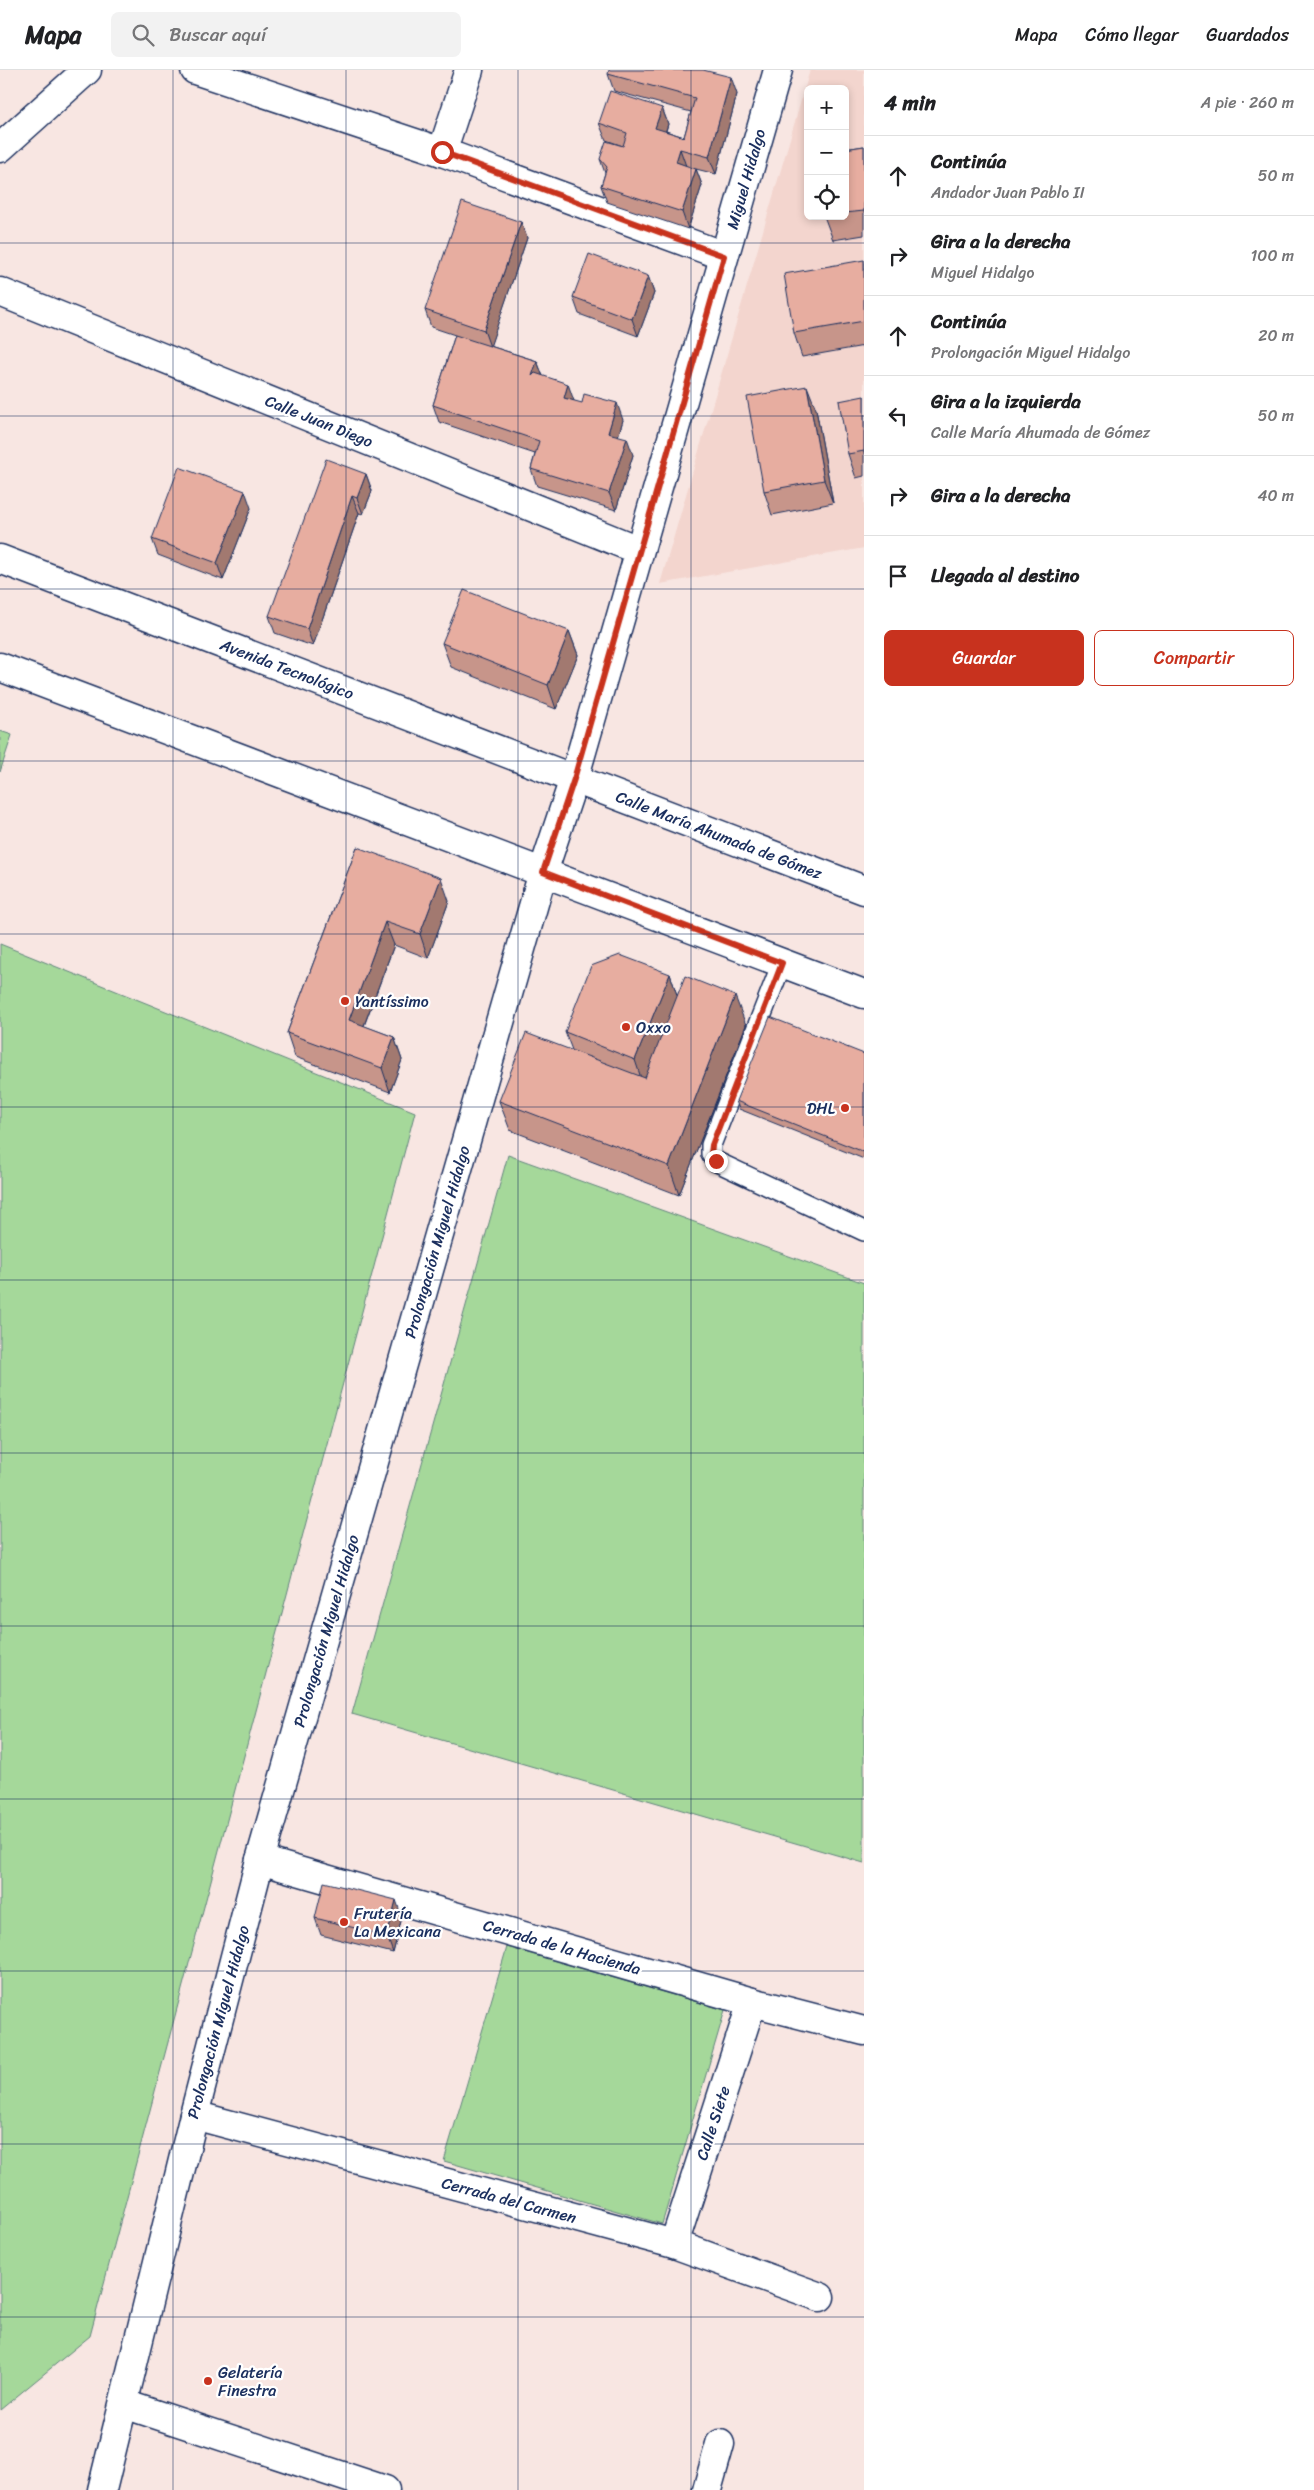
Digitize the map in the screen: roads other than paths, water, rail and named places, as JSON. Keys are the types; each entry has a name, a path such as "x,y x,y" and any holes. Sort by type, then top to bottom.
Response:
{"street":[{"path":"0,148 87,70"},
{"path":"196,70 442,152 724,256"},
{"path":"442,152 470,70"},
{"name":"Miguel Hidalgo","path":"574,779 638,550 778,70"},
{"name":"Calle Juan Diego","path":"0,292 638,550"},
{"name":"Avenida Tecnológico","path":"0,559 574,779"},
{"path":"0,667 864,994"},
{"name":"Prolongación Miguel Hidalgo","path":"102,2490 194,2115 260,1860 543,872 574,779"},
{"name":"Calle María Ahumada de Gómez","path":"574,779 864,890"},
{"name":"Cerrada de la Hacienda","path":"260,1860 752,2002 864,2031"},
{"name":"Calle Siete","path":"674,2244 752,2002"},
{"name":"Cerrada del Carmen","path":"194,2115 674,2244 820,2297"},
{"path":"124,2404 385,2490"},
{"path":"707,2490 720,2444"}],"lane":[{"path":"782,963 712,1145 711,1154 716,1161 864,1231"}],"place":[{"name":"Yantíssimo","path":"345,1001"},
{"name":"Oxxo","path":"626,1027"},
{"name":"DHL","path":"845,1108"},
{"name":"Frutería La Mexicana","path":"344,1922"},
{"name":"Gelatería Finestra","path":"208,2381"}]}
